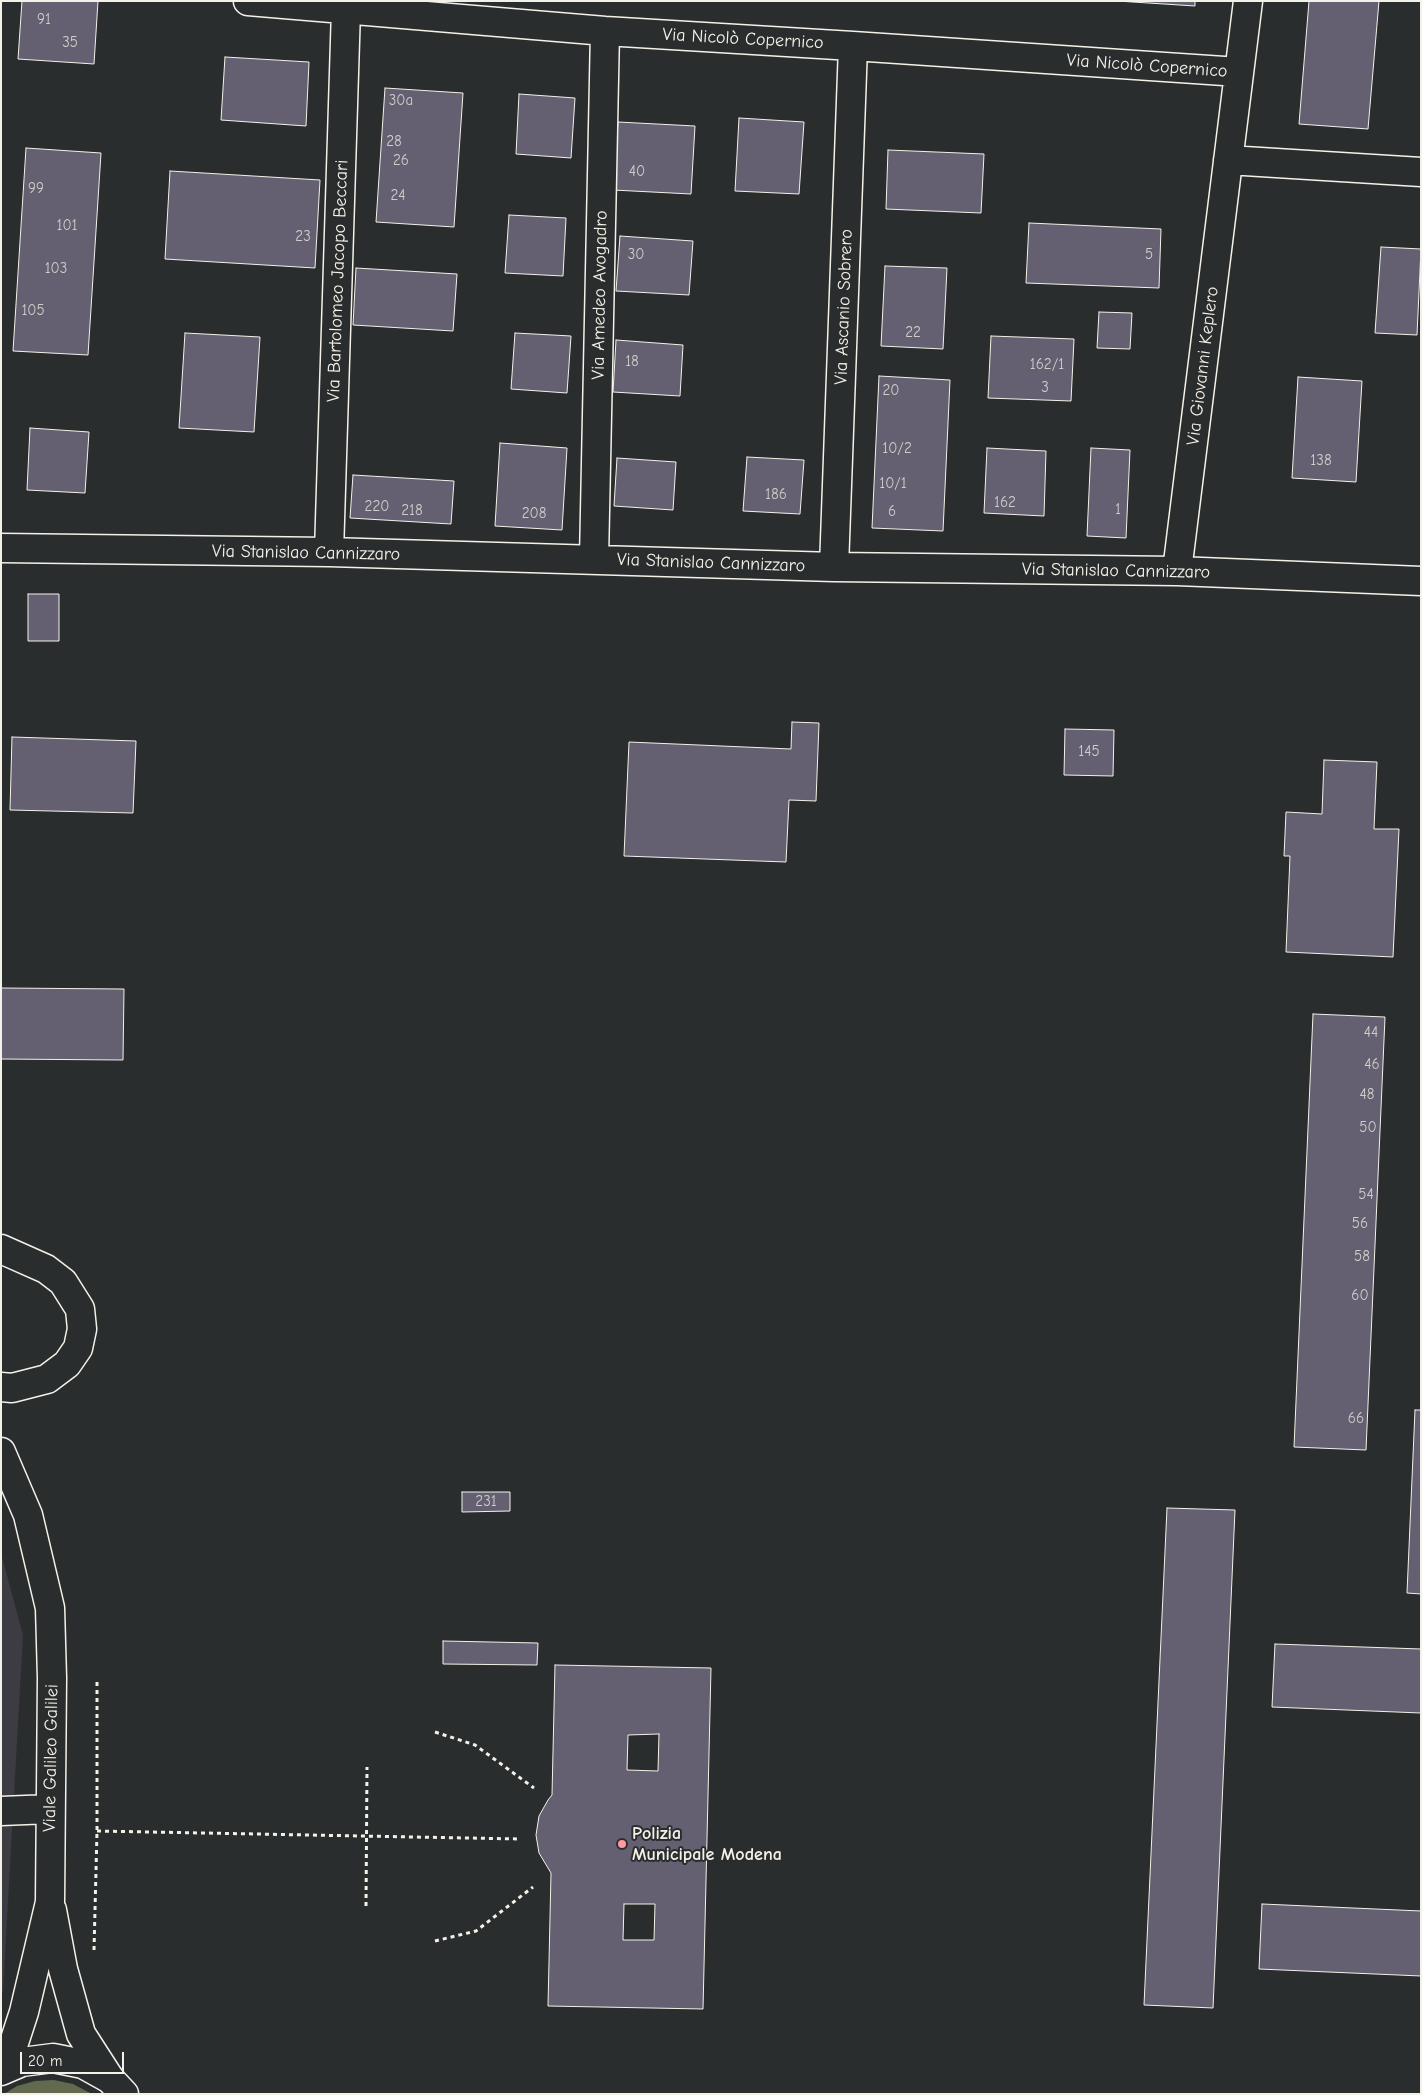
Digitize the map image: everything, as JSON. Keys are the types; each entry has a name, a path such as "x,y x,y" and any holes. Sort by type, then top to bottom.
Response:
{"street":[{"name":"Via Nicolò Copernico","path":"248,1 605,31 1239,72"},
{"name":"Via Giovanni Keplero","path":"1177,571 1248,1"},
{"name":"Via Bartolomeo Jacopo Beccari","path":"329,552 346,10"},
{"name":"Via Amedeo Avogadro","path":"594,559 605,31"},
{"name":"Via Ascanio Sobrero","path":"834,567 853,46"},
{"path":"1228,160 1421,172"},
{"name":"Via Stanislao Cannizzaro","path":"1,548 329,552 834,567 1177,571 1421,581"},
{"path":"1,1249 46,1269 63,1282 80,1309 82,1329 78,1348 67,1364 47,1380 12,1388 1,1387"},
{"name":"Viale Galileo Galilei","path":"1,1452 28,1515 50,1608 52,1678 50,1902 21,2021 12,2049 1,2064"},
{"path":"1,1811 50,1809"},
{"path":"50,1902 64,1969 81,2034 117,2087"},
{"path":"1,2070 22,2062 53,2058 83,2064 117,2087 139,2094"}],"path":[{"path":"94,1950 97,1831 96,1678"},
{"path":"435,1732 475,1745 534,1788"},
{"path":"366,1906 367,1767"},
{"path":"97,1831 520,1839"},
{"path":"435,1941 476,1931 533,1887"}],"shaded area":[{"path":"1,1553 23,1635 3,1991 1,1993"}],"green space":[{"path":"54,2080 73,2084 92,2094 4,2094 17,2086 35,2081"}],"building":[{"path":"22,1 98,1 94,64 18,59"},
{"path":"1117,1 1195,1 1195,6"},
{"path":"1309,1 1379,1 1368,129 1299,124"},
{"path":"225,57 309,62 306,126 221,120"},
{"path":"385,88 463,93 454,227 376,222"},
{"path":"519,94 575,98 571,158 516,154"},
{"path":"739,118 804,122 799,194 735,191"},
{"path":"618,122 695,126 691,194 613,190"},
{"path":"26,148 101,153 88,355 13,351"},
{"path":"888,150 984,154 981,213 886,209"},
{"path":"170,171 320,180 315,268 165,259"},
{"path":"509,215 566,218 563,276 505,273"},
{"path":"1029,223 1161,229 1159,288 1026,283"},
{"path":"620,236 693,241 689,295 616,291"},
{"path":"1381,247 1421,249 1417,335 1375,333"},
{"path":"885,266 947,268 943,349 881,346"},
{"path":"356,268 457,274 453,331 353,325"},
{"path":"1099,312 1132,313 1130,349 1097,348"},
{"path":"185,333 260,337 254,432 179,428"},
{"path":"515,333 571,336 567,393 511,389"},
{"path":"991,336 1074,339 1071,401 988,398"},
{"path":"616,340 683,345 680,396 613,392"},
{"path":"879,376 950,380 943,531 872,528"},
{"path":"1298,377 1362,381 1356,482 1292,478"},
{"path":"30,428 89,432 85,493 27,490"},
{"path":"500,443 567,448 562,530 495,526"},
{"path":"987,448 1046,451 1044,516 984,513"},
{"path":"1091,448 1130,450 1126,538 1087,536"},
{"path":"747,457 804,460 800,514 743,511"},
{"path":"617,458 676,462 673,510 614,506"},
{"path":"353,475 454,481 451,524 350,518"},
{"path":"28,594 59,594 59,641 28,641"},
{"path":"792,722 819,723 816,801 789,800 786,862 624,856 629,742 791,749"},
{"path":"1065,729 1114,730 1113,776 1064,775"},
{"path":"12,737 136,741 133,813 10,810"},
{"path":"1324,760 1377,762 1374,829 1399,829 1393,957 1286,952 1290,856 1284,856 1286,812 1322,814"},
{"path":"1,988 124,989 123,1060 1,1059"},
{"path":"1313,1014 1385,1017 1366,1450 1294,1447"},
{"path":"1415,1410 1421,1410 1421,1594 1407,1593"},
{"path":"462,1492 510,1492 510,1511 462,1512"},
{"path":"1167,1508 1235,1510 1213,2008 1144,2005"},
{"path":"443,1641 538,1643 537,1665 443,1664"},
{"path":"1275,1644 1421,1649 1421,1713 1272,1707"},
{"name":"Polizia Municipale Modena","path":"555,1665 711,1668 703,2009 548,2006 551,1873 539,1853 536,1835 539,1816 552,1795","holes":["659,1734 658,1771 627,1770 628,1735","624,1904 655,1904 654,1940 623,1940"]},
{"path":"1262,1904 1421,1911 1421,1976 1259,1969"}],"place":[{"name":"Polizia Municipale Modena","path":"622,1844"}]}
